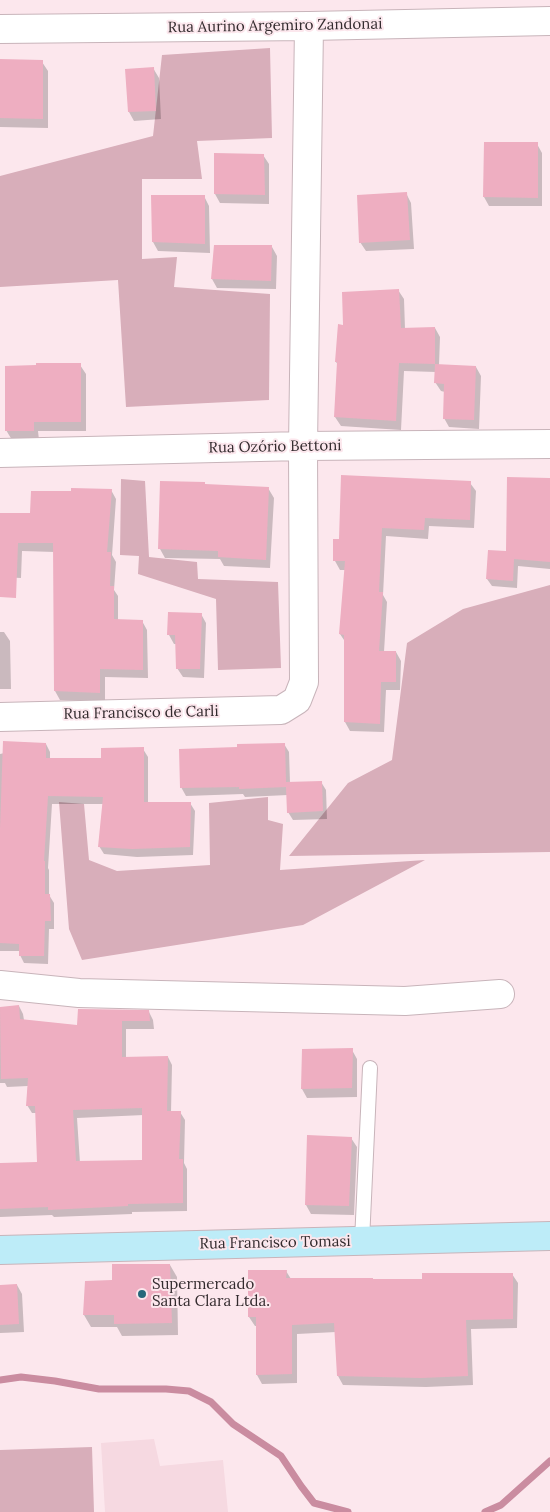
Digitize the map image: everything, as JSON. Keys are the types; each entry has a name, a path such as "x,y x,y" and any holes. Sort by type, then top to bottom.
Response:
{"main road":[{"name":"Rua Francisco Tomasi","path":"0,1250 550,1236"}],"street":[{"name":"Rua Aurino Argemiro Zandonai","path":"0,29 550,21"},
{"path":"303,446 309,26"},
{"name":"Rua Ozório Bettoni","path":"0,454 303,446 550,444"},
{"name":"Rua Francisco de Carli","path":"0,716 281,710 297,700 304,682 303,446"},
{"path":"0,985 79,993 405,1001 500,994"}],"lane":[{"path":"362,1241 370,1068"}],"shaded area":[{"path":"270,48 272,138 197,141 202,179 142,179 142,259 177,257 174,287 270,294 269,400 126,407 118,280 0,287 0,176 153,136 162,55"},
{"path":"121,479 145,481 149,557 197,562 198,579 278,582 281,668 218,670 216,599 138,574 139,556 120,555"},
{"path":"550,585 550,852 289,856 348,783 392,760 407,643 463,609"},
{"path":"268,797 268,820 283,824 280,870 425,860 303,925 82,960 69,929 59,802 84,804 89,860 117,871 210,865 209,803"},
{"path":"154,1439 160,1466 223,1460 228,1512 105,1512 101,1443"},
{"path":"92,1447 94,1512 0,1512 0,1450"}],"building":[{"path":"0,59 43,60 43,119 0,118"},
{"path":"154,67 156,111 128,112 125,69"},
{"path":"484,142 538,142 538,198 483,197"},
{"path":"214,153 264,154 265,195 214,194"},
{"path":"407,192 410,240 359,243 357,195"},
{"path":"151,195 205,195 205,244 152,242"},
{"path":"214,245 272,245 271,281 211,279"},
{"path":"399,289 401,328 435,327 435,364 399,363 396,421 334,417 338,324 343,325 342,292"},
{"path":"36,363 81,363 81,422 34,422 34,431 5,431 5,366 36,365"},
{"path":"435,364 476,366 474,420 443,419 444,384 434,383"},
{"path":"341,475 471,481 470,520 425,518 424,530 382,528 379,592 383,592 379,651 396,651 396,682 381,682 380,724 344,722 344,635 339,634 345,561 333,561 333,539 339,539"},
{"path":"507,477 550,478 550,562 514,559 513,581 486,579 488,550 506,551"},
{"path":"160,481 269,487 266,560 218,557 218,551 158,549"},
{"path":"71,488 112,489 107,552 111,552 110,586 114,586 114,619 143,620 143,670 100,669 100,693 54,691 53,543 18,543 16,598 0,597 0,513 30,513 31,491 71,491"},
{"path":"168,612 202,613 200,669 176,669 175,635 167,635"},
{"path":"3,741 46,743 46,758 101,758 101,748 144,747 144,802 191,802 190,847 132,849 98,847 103,797 48,796 44,861 45,894 50,894 51,921 45,921 44,956 19,956 19,944 0,943 0,829"},
{"path":"285,743 286,782 322,781 323,811 287,813 286,787 239,789 239,787 180,788 179,749 237,747 237,744"},
{"path":"19,1005 20,1019 77,1025 78,1009 149,1010 150,1021 122,1021 122,1057 168,1056 167,1111 181,1111 179,1159 183,1159 183,1203 128,1204 128,1206 48,1210 48,1207 0,1209 0,1163 37,1162 35,1106 26,1106 28,1078 1,1079 0,1007","holes":["142,1108 142,1160 76,1161 73,1110"]},
{"path":"353,1048 352,1088 301,1089 302,1049"},
{"path":"307,1135 352,1137 349,1206 305,1205"},
{"name":"Supermercado Santa Clara Ltda.","path":"112,1264 170,1264 172,1323 114,1324 114,1315 83,1315 85,1281 112,1280"},
{"path":"248,1270 287,1270 286,1278 373,1279 422,1279 422,1273 513,1273 513,1319 466,1320 468,1376 421,1378 337,1376 334,1323 292,1325 292,1374 256,1375 256,1317 248,1317"},
{"path":"17,1284 19,1324 0,1325 0,1285"}],"waterway":[{"path":"0,1380 21,1377 99,1389 189,1391 211,1402 233,1424 281,1456 314,1503 348,1512"},
{"path":"485,1512 501,1505 550,1461"}],"place":[{"name":"Supermercado Santa Clara Ltda.","path":"142,1294"}]}
